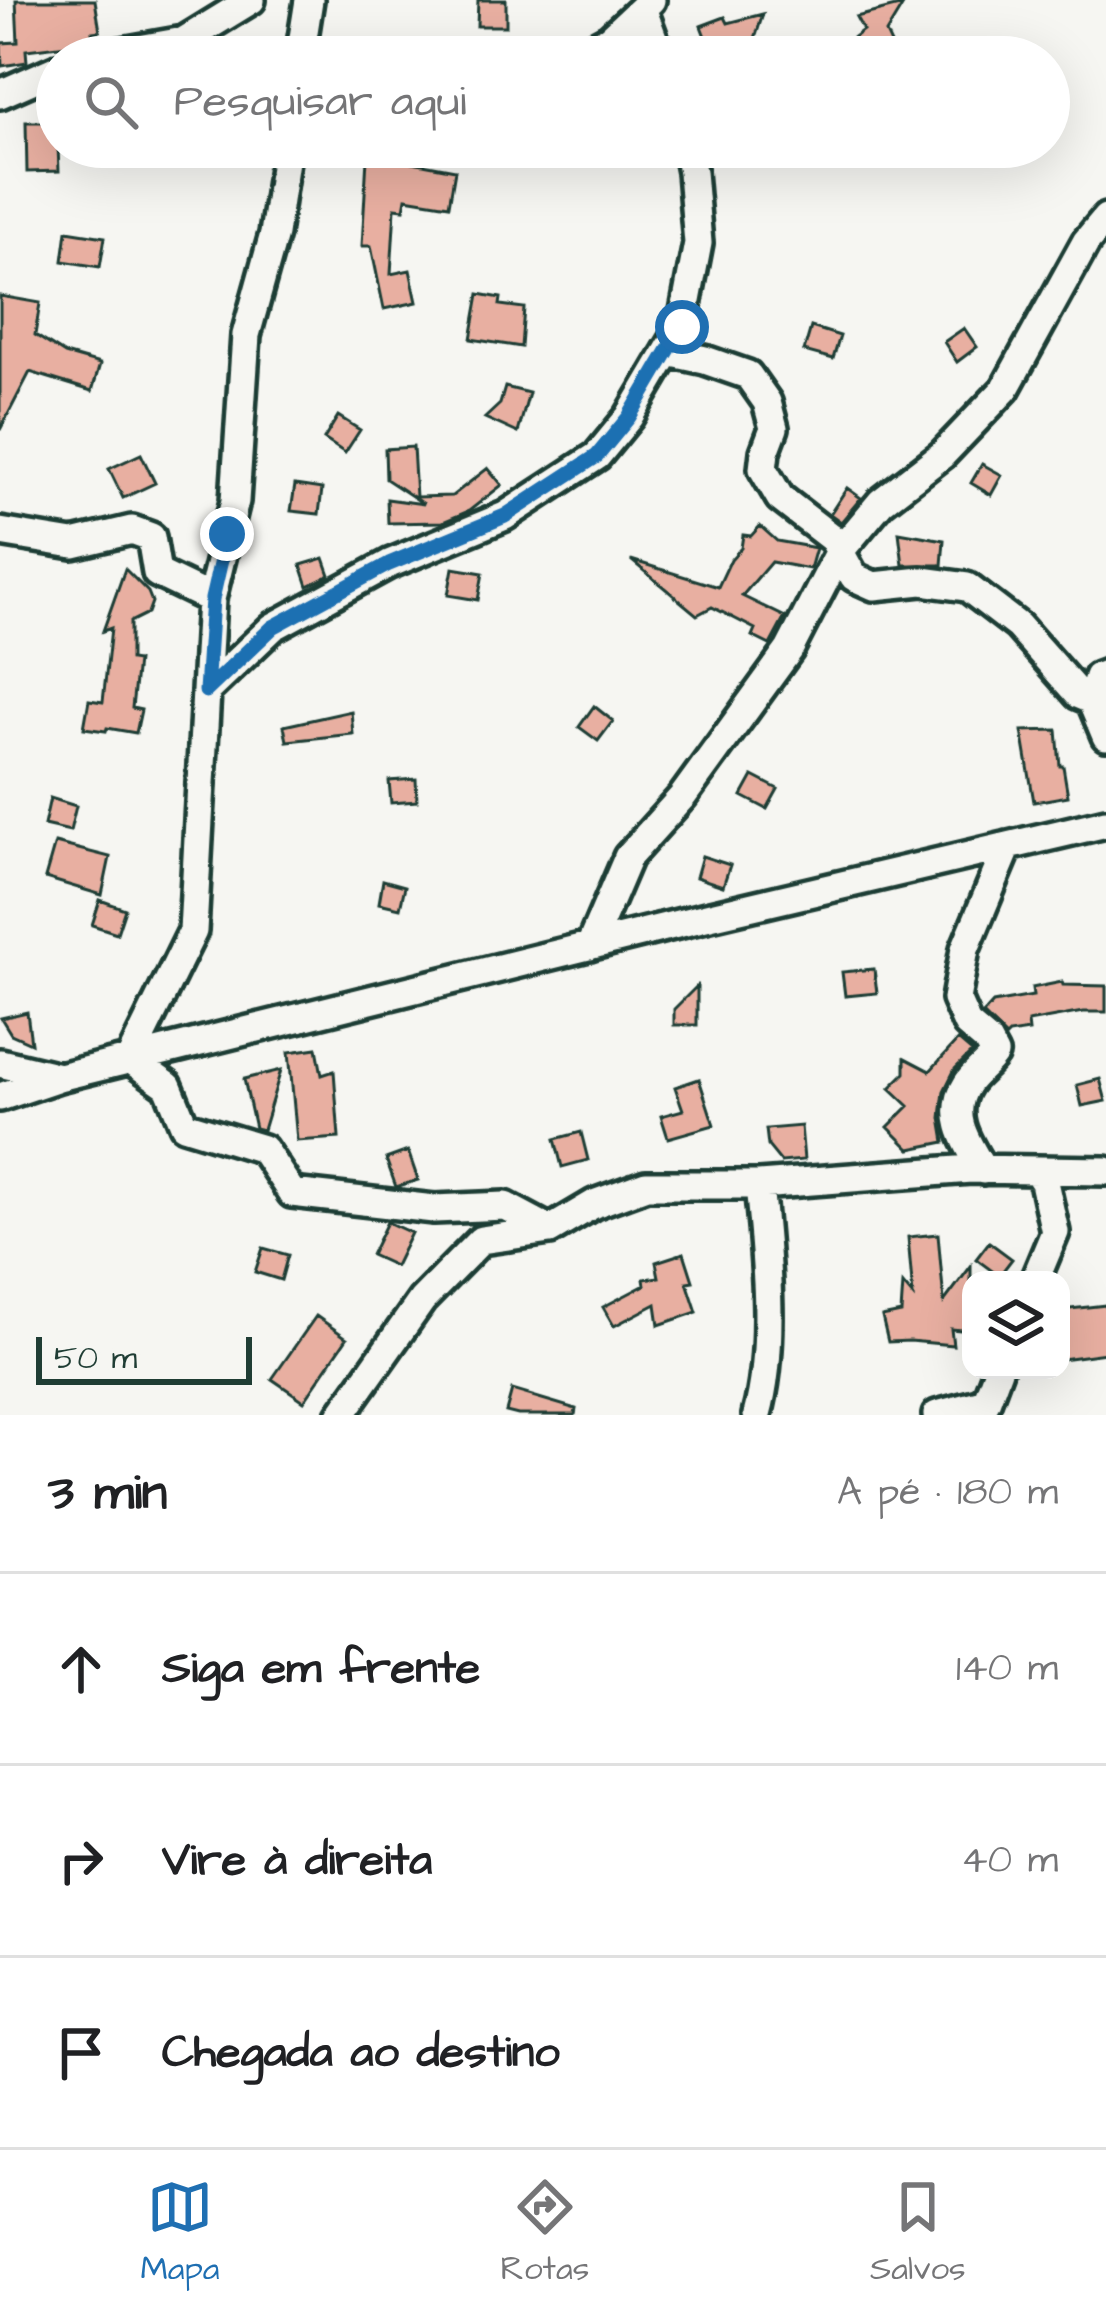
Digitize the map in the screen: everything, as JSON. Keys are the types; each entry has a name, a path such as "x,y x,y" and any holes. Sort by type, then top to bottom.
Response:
{"street":[{"path":"192,36 251,0"},
{"path":"303,36 309,0"},
{"path":"612,36 646,3 655,36"},
{"path":"0,94 36,78"},
{"path":"130,1060 193,931 212,599 235,501 245,334 274,234 284,168"},
{"path":"206,691 273,627 389,564 505,516 597,456 629,417 682,327 698,243 691,168"},
{"path":"590,946 628,857 683,796 789,650 840,551 881,502 942,455 1005,389 1086,242 1106,218"},
{"path":"668,352 748,375 767,402 774,428 763,469 780,499 833,539 854,577 874,586 922,581 967,587 1018,626 1079,694 1091,700"},
{"path":"0,532 74,544 132,530 151,537 157,573 212,599"},
{"path":"1106,674 1098,677 1091,700 1106,736"},
{"path":"0,1097 59,1077 1106,823"},
{"path":"983,1170 961,1133 957,1111 966,1085 994,1054 967,1024 956,999 965,949 1009,846"},
{"path":"130,1060 167,1087 184,1125 262,1149 292,1193 434,1209 505,1206 550,1230"},
{"path":"0,1063 59,1077"},
{"path":"341,1415 422,1300 481,1240 550,1230 594,1204 646,1185 759,1185 983,1170 1106,1171"},
{"path":"1036,1170 1044,1182 1055,1232 1039,1271"},
{"path":"757,1415 768,1316 759,1185"},
{"path":"937,1415 986,1402 995,1379"}],"building":[{"path":"16,0 95,0 100,31 92,32 93,36 36,36 36,49 26,50 27,62 2,66 1,43 18,42"},
{"path":"478,0 506,0 506,26 477,26"},
{"path":"903,5 887,36 855,36 863,30 856,17"},
{"path":"763,14 756,36 705,36 701,26 725,17 728,23"},
{"path":"26,122 36,122 36,168 59,171 27,172"},
{"path":"366,168 455,170 449,205 406,198 404,209 395,208 391,274 410,270 417,302 384,309 371,246 362,246"},
{"path":"67,231 105,237 100,267 63,261"},
{"path":"479,294 501,298 500,305 524,308 521,347 471,339"},
{"path":"0,296 40,303 35,335 65,354 100,364 92,391 30,372 0,430"},
{"path":"811,327 840,336 833,359 804,351"},
{"path":"964,328 977,347 957,362 944,342"},
{"path":"505,387 529,393 518,433 485,418 500,404"},
{"path":"338,416 360,430 345,453 324,439"},
{"path":"413,447 416,497 452,496 488,468 502,485 469,511 443,522 388,523 387,499 424,504 386,479 385,449"},
{"path":"141,454 155,483 123,498 109,469"},
{"path":"982,464 1002,475 991,495 971,483"},
{"path":"295,485 322,489 319,514 291,511"},
{"path":"847,488 861,498 841,522 830,514"},
{"path":"760,526 777,541 816,548 810,569 771,562 742,596 785,617 770,645 752,636 755,629 712,607 697,615 631,560 718,587 741,548 743,535 751,536"},
{"path":"899,532 944,540 942,565 903,565"},
{"path":"324,558 330,575 308,586 301,565"},
{"path":"453,568 483,573 478,600 448,595"},
{"path":"125,569 152,602 148,613 130,622 130,660 137,661 132,708 141,710 136,733 84,728 89,700 103,702 111,628 103,631"},
{"path":"594,706 613,721 598,741 579,727"},
{"path":"351,711 353,734 287,741 284,726"},
{"path":"1057,730 1068,796 1034,802 1022,731"},
{"path":"753,776 778,789 767,809 742,796"},
{"path":"416,779 417,801 391,803 389,781"},
{"path":"50,798 76,806 70,831 44,825"},
{"path":"55,843 110,857 102,895 45,878"},
{"path":"702,856 730,865 723,886 696,877"},
{"path":"383,880 405,886 400,908 379,903"},
{"path":"100,900 125,909 117,933 92,925"},
{"path":"874,969 877,993 845,996 842,972"},
{"path":"1062,982 1106,986 1106,1012 1028,1022 1029,1031 1006,1037 983,1014 993,1003 1033,996 1032,988"},
{"path":"697,986 697,1025 674,1025 674,1009"},
{"path":"27,1012 31,1043 11,1034 1,1018"},
{"path":"958,1040 972,1052 955,1069 944,1091 945,1142 910,1149 888,1127 909,1106 890,1088 905,1073 905,1058 930,1071"},
{"path":"317,1048 322,1075 334,1071 339,1138 297,1141 289,1052"},
{"path":"281,1070 263,1130 255,1128 244,1079"},
{"path":"699,1079 714,1125 668,1138 661,1116 683,1110 675,1087"},
{"path":"1100,1079 1106,1101 1082,1106 1077,1085"},
{"path":"801,1126 804,1160 781,1162 768,1146 766,1129"},
{"path":"581,1132 588,1160 562,1167 555,1139"},
{"path":"408,1151 418,1180 396,1187 386,1159"},
{"path":"387,1222 411,1233 395,1266 371,1255"},
{"path":"938,1234 944,1302 962,1278 962,1330 951,1329 953,1345 888,1342 882,1317 901,1313 903,1284 913,1296 908,1237"},
{"path":"989,1242 1012,1259 1003,1271 992,1271 976,1259"},
{"path":"263,1248 288,1255 281,1280 255,1272"},
{"path":"684,1253 697,1312 659,1325 656,1304 614,1326 603,1307 645,1285 644,1279 659,1277 656,1262"},
{"path":"1106,1305 1106,1353 1070,1358 1070,1309"},
{"path":"316,1316 347,1338 304,1401 272,1379"},
{"path":"512,1390 576,1409 575,1415 506,1412"}],"route":[{"path":"227,534 212,599 206,691 273,627 389,564 505,516 597,456 629,417 682,327"}]}
